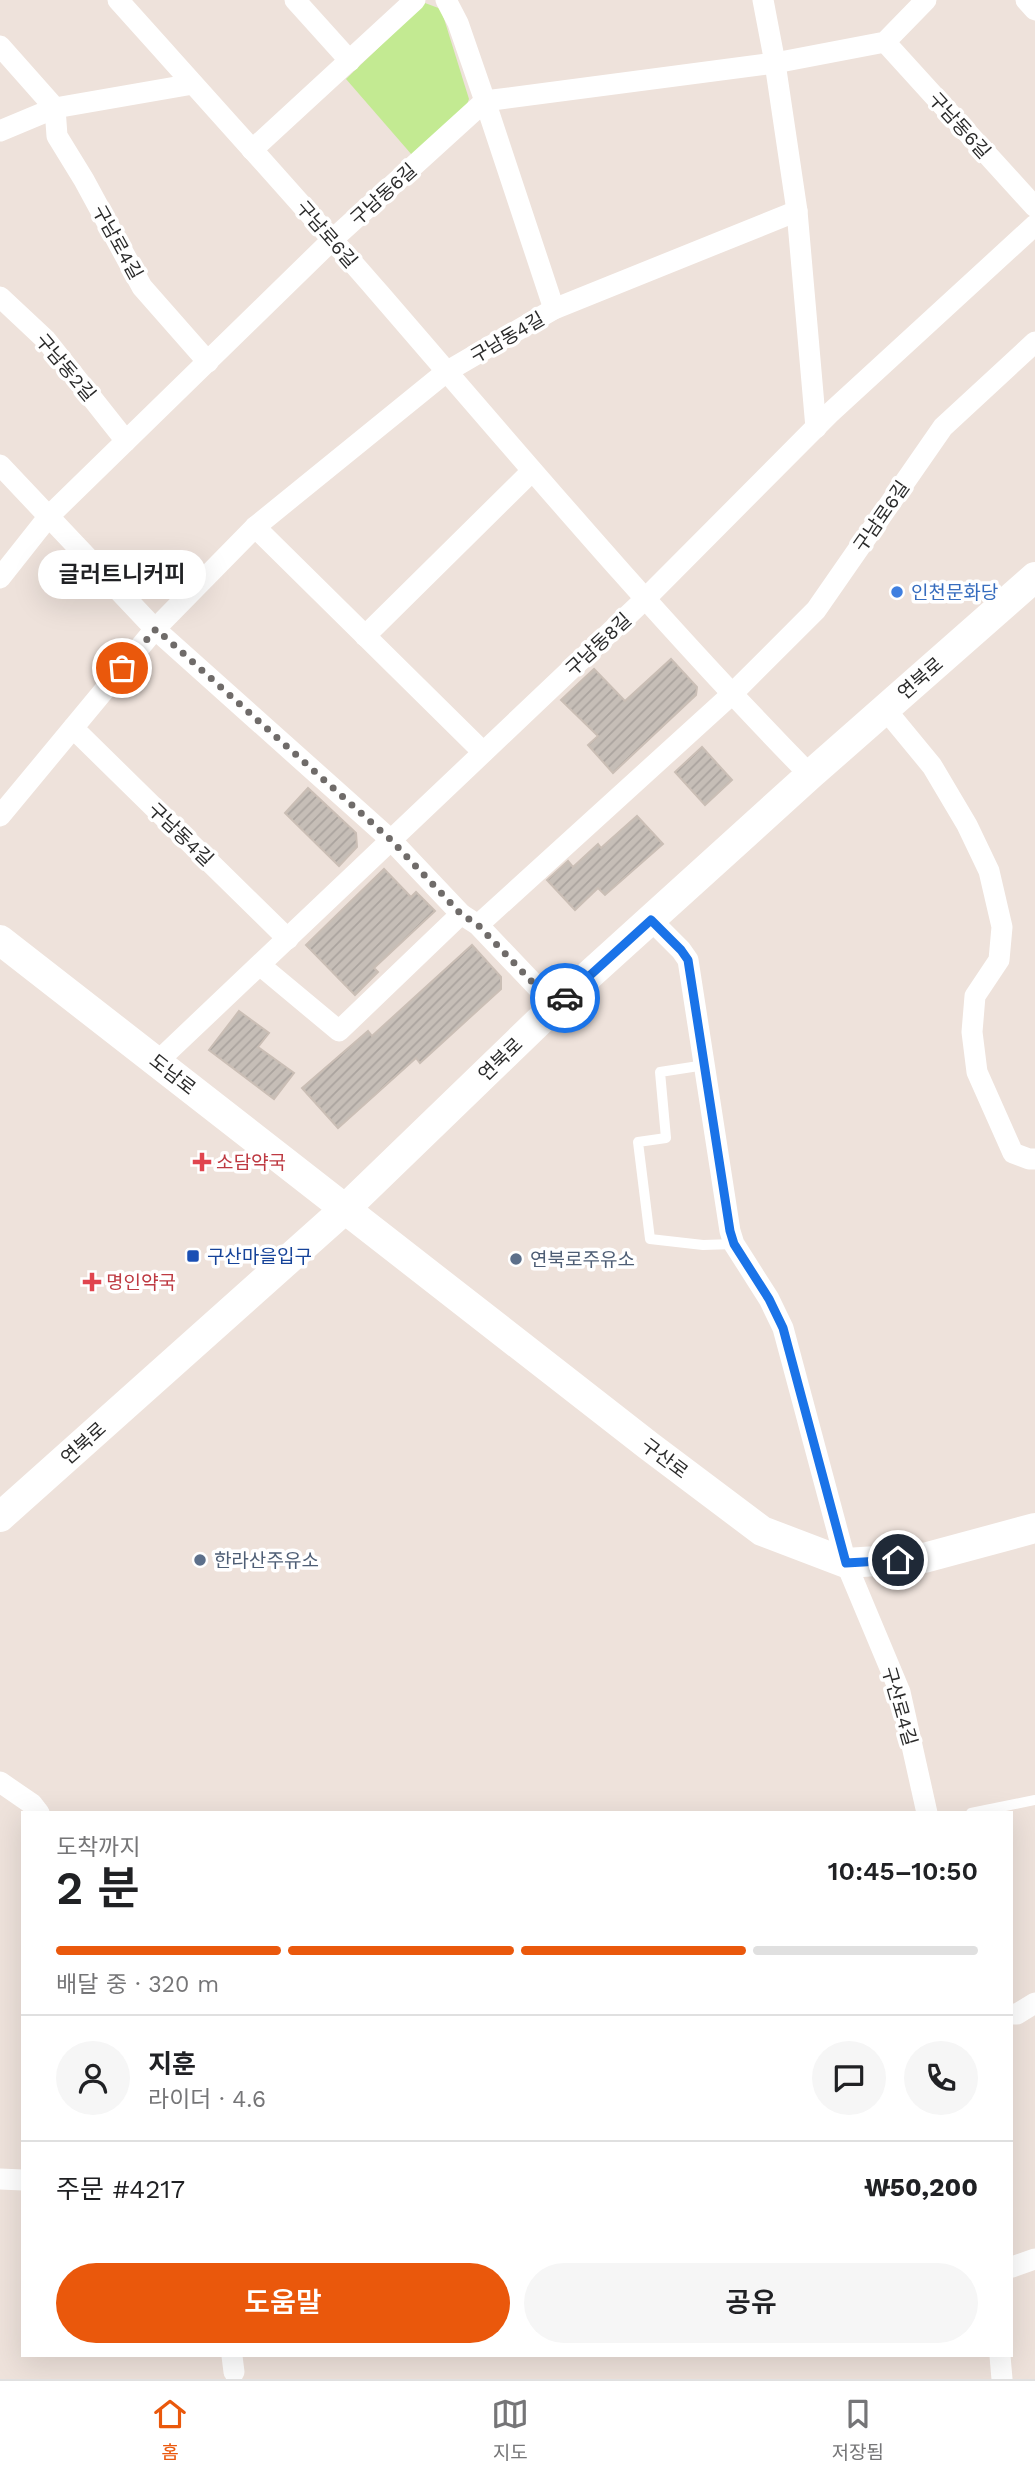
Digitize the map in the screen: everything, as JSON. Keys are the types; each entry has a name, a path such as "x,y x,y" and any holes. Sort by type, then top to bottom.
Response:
{"main road":[{"name":"연북로","path":"0,1517 346,1208 555,1006 810,775 1035,577"},
{"name":"도남로","path":"0,940 346,1208"},
{"name":"구산로","path":"346,1208 638,1438 762,1531 846,1563 924,1558 1035,1528"}],"street":[{"name":"구남로6길","path":"118,0 332,240 644,600 731,695 810,775"},
{"path":"295,0 350,61"},
{"path":"252,149 415,0"},
{"path":"446,0 458,23 554,309"},
{"path":"764,0 797,211 816,428"},
{"path":"485,101 775,63 885,42 926,0"},
{"path":"1026,0 1035,10"},
{"name":"구남동6길","path":"885,42 1035,207"},
{"path":"0,46 55,108"},
{"path":"0,131 55,108 193,84"},
{"name":"구남동6길","path":"0,578 49,516 332,240 485,101"},
{"name":"구남로4길","path":"55,108 57,136 142,287 208,362"},
{"name":"구남동4길","path":"0,816 156,629 255,527 446,372 554,309 797,211"},
{"name":"구남동8길","path":"157,1062 644,600 816,428 1035,225"},
{"name":"구남동2길","path":"0,297 46,340 126,442"},
{"name":"구남로6길","path":"261,966 340,1031 731,695 816,610 943,427 1035,342"},
{"path":"0,465 156,629 391,840 555,1006"},
{"path":"365,636 532,471"},
{"path":"255,527 483,752"},
{"path":"885,709 932,766 967,825 989,871 1002,927 999,960 975,996 972,1032 977,1072 1013,1153 1035,1159"},
{"name":"구남동4길","path":"73,728 288,939"},
{"path":"651,920 688,960 734,1244"},
{"name":"구산로4길","path":"734,1244 769,1299 783,1328 846,1563 900,1692 927,1811"},
{"path":"0,1782 32,1804 37,1811"},
{"path":"1013,2014 1035,2003"},
{"path":"0,2179 21,2180"},
{"path":"1013,2267 1035,2259"},
{"path":"1000,2357 1002,2379"}],"lane":[{"path":"705,1065 660,1072 666,1138 638,1142 650,1239 703,1245 734,1244"},
{"path":"981,1811 1035,1800"}],"green space":[{"path":"425,3 441,9 469,99 465,110 412,155 346,79"}],"building":[{"path":"671,659 697,687 696,695 613,773 588,745 598,736 561,700 594,669 625,701"},
{"path":"702,747 732,780 705,805 675,772"},
{"path":"308,788 356,833 357,847 339,866 285,813"},
{"path":"637,816 663,844 605,895 598,888 575,910 547,880 568,861 573,867 598,844 601,848"},
{"path":"384,869 411,897 416,892 435,911 374,968 378,972 355,995 306,945"},
{"path":"472,945 501,977 501,989 420,1063 416,1058 338,1128 302,1088 368,1031 372,1036"},
{"path":"239,1011 269,1033 258,1047 294,1073 274,1099 209,1050"}],"way so far":[{"path":"122,668 156,629 391,840 461,914 478,925 555,1006 565,998"}],"place":[{"name":"인천문화당","path":"897,592"},
{"name":"글러트니커피","path":"122,668"},
{"name":"소담약국","path":"202,1162"},
{"name":"구산마을입구","path":"193,1256"},
{"name":"연북로주유소","path":"516,1259"},
{"name":"명인약국","path":"92,1282"},
{"name":"한라산주유소","path":"200,1560"}],"route":[{"path":"565,998 651,920 688,960 734,1244 769,1299 783,1328 846,1563 898,1560"}]}
